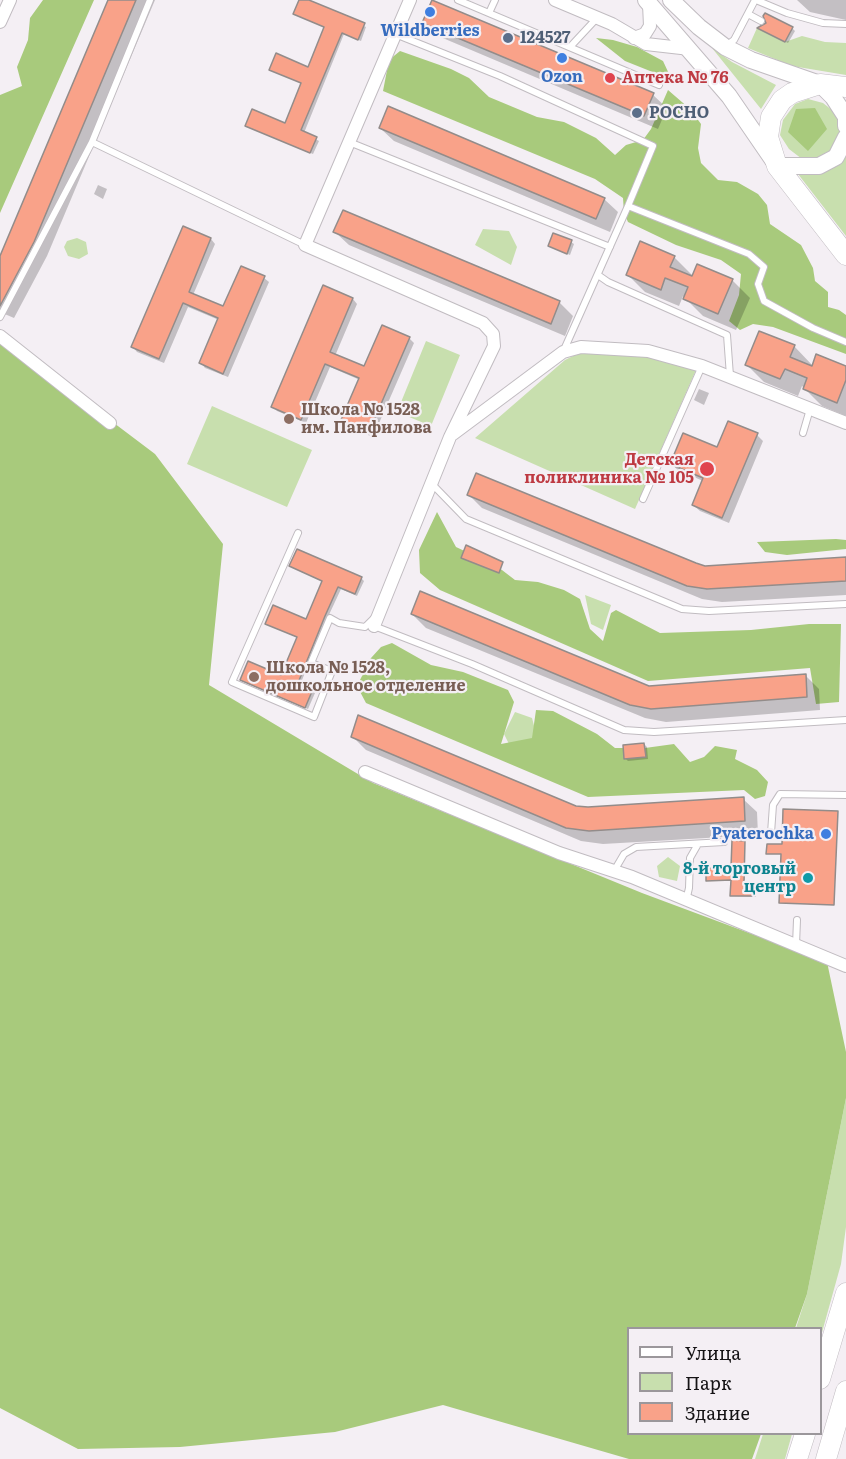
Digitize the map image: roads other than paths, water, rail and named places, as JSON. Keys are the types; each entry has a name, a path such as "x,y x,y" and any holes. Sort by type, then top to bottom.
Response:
{"main road":[{"path":"671,0 724,47 751,60 820,84 846,87"},
{"path":"648,1 729,96 777,166 843,248"},
{"path":"820,84 833,97 846,117 846,126"},
{"path":"777,166 768,137 771,117 782,100 792,93 820,84"},
{"path":"777,166 819,166 836,156 846,137"},
{"path":"822,1372 846,1293"},
{"path":"826,1459 846,1390"},
{"path":"797,1459 805,1435"}],"street":[{"path":"0,22 10,0"},
{"path":"376,620 450,437 494,346 493,333 483,323 304,245 410,0"},
{"path":"555,0 597,18 646,44 690,49"},
{"path":"634,38 645,34 650,26 648,1"},
{"path":"0,336 110,423"},
{"path":"450,437 563,352 581,346 648,351 702,366 846,423"},
{"path":"365,772 846,966"}],"lane":[{"path":"0,317 92,141 150,0"},
{"path":"458,0 659,85"},
{"path":"489,13 495,0"},
{"path":"724,47 734,40 756,0 822,24 846,24"},
{"path":"747,14 761,21"},
{"path":"570,47 597,18"},
{"path":"395,34 500,76 653,146 563,352"},
{"path":"92,141 304,245"},
{"path":"348,142 610,248"},
{"path":"628,206 749,254 764,267 758,284 764,301 813,328 846,342"},
{"path":"598,275 608,282 727,335 730,376"},
{"path":"643,499 702,366"},
{"path":"803,433 810,409"},
{"path":"431,484 466,519 682,609 710,612 846,603"},
{"path":"298,533 232,682 314,717 332,671 311,663 330,618 339,623 365,627 376,620 624,730 654,732 846,720"},
{"path":"771,833 773,805 780,794 846,795"},
{"path":"614,871 624,854 636,847 724,842"},
{"path":"686,901 690,858 698,844"},
{"path":"795,945 797,920"},
{"path":"846,958 846,966"}],"place":[{"name":"Wildberries","path":"430,12"},
{"name":"124527","path":"508,38"},
{"name":"Ozon","path":"562,58"},
{"name":"Аптека № 76","path":"610,78"},
{"name":"РОСНО","path":"637,113"},
{"name":"Школа № 1528 им. Панфилова","path":"289,419"},
{"name":"Детская поликлиника № 105","path":"707,469"},
{"name":"Школа № 1528, дошкольное отделение","path":"254,677"},
{"name":"Pyaterochka","path":"826,834"},
{"name":"8-й торговый центр","path":"808,878"}]}
